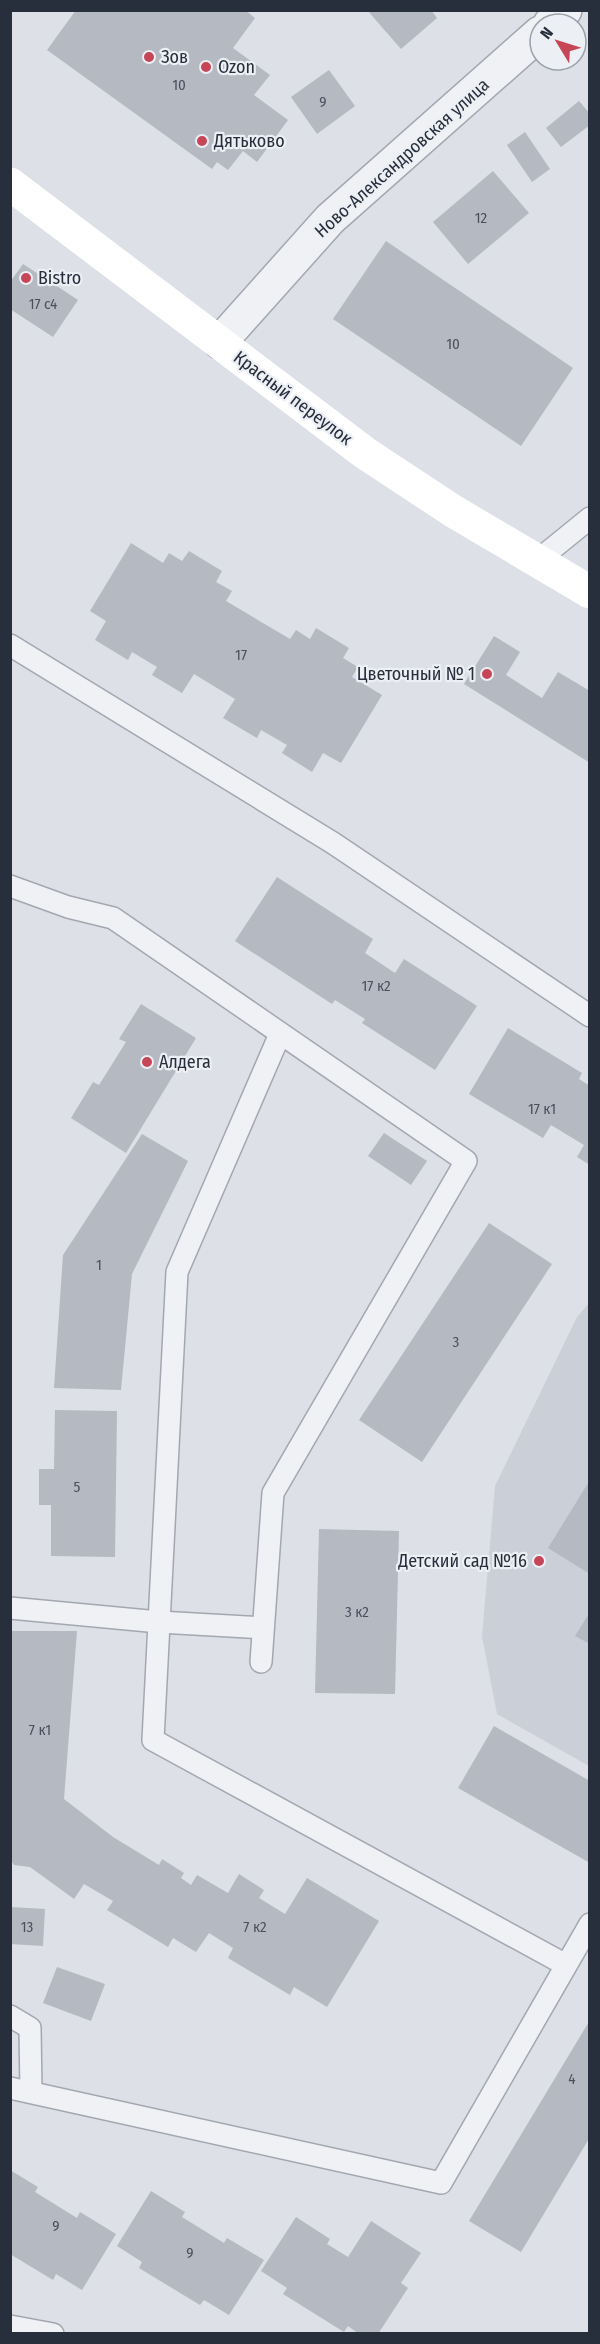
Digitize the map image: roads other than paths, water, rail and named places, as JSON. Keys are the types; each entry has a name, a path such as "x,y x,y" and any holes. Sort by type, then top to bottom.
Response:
{"main road":[{"name":"Красный переулок","path":"10,184 365,453 453,511 590,592"}],"street":[{"name":"Ново-Александровская улица","path":"220,342 330,219 528,44"}],"lane":[{"path":"537,561 590,518"},
{"path":"10,645 333,843 590,1016"},
{"path":"10,886 68,907 113,918 466,1161 273,1493 261,1662"},
{"path":"280,1034 177,1272 153,1740 566,1965"},
{"path":"10,1608 159,1622 263,1628"},
{"path":"10,2016 30,2028 21,2090 441,2183 590,1924"},
{"path":"10,2326 53,2334"}],"place":[{"name":"Зов","path":"149,57"},
{"name":"Ozon","path":"206,67"},
{"name":"Дятьково","path":"202,141"},
{"name":"Bistro","path":"26,278"},
{"name":"Цветочный № 1","path":"487,674"},
{"name":"Алдега","path":"147,1062"},
{"name":"Детский сад №16","path":"539,1561"}]}
